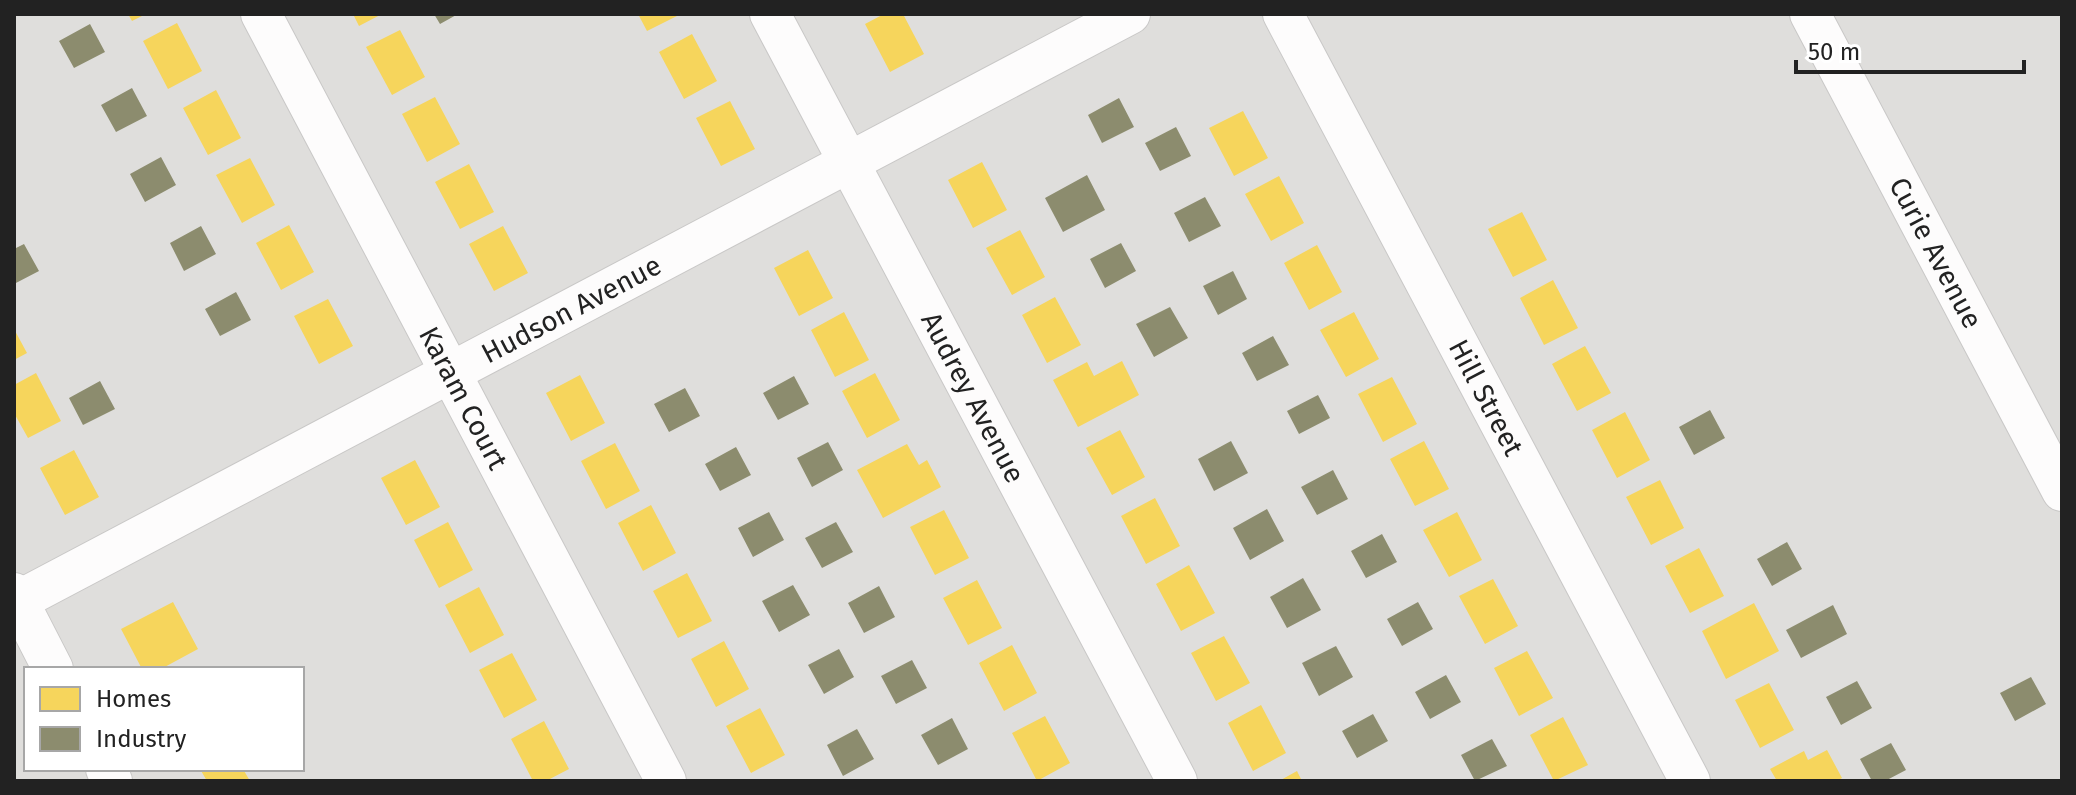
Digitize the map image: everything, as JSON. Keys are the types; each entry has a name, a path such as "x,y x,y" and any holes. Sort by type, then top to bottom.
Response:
{"street":[{"name":"Karam Court","path":"261,14 666,781"},
{"name":"Audrey Avenue","path":"770,14 1177,781"},
{"name":"Hudson Avenue","path":"15,599 451,374 1130,14"},
{"name":"Hill Street","path":"1283,14 1690,781"},
{"name":"Curie Avenue","path":"1810,14 2062,491"},
{"path":"15,599 52,667"}],"shaded area":[{"path":"14,14 2062,14 2062,781 14,781"}],"building: Homes":[{"path":"128,14 146,14 132,21"},
{"path":"353,14 382,14 359,26"},
{"path":"638,14 681,14 647,31"},
{"path":"884,14 903,14 924,54 890,72 865,24"},
{"path":"177,23 202,71 168,89 143,41"},
{"path":"400,30 425,77 392,95 366,47"},
{"path":"692,34 717,81 684,99 659,52"},
{"path":"216,90 241,138 208,155 183,108"},
{"path":"435,97 460,144 427,162 402,114"},
{"path":"730,101 755,149 721,166 696,118"},
{"path":"1243,111 1268,158 1234,176 1209,128"},
{"path":"250,158 275,205 242,223 216,175"},
{"path":"982,162 1007,210 973,228 948,180"},
{"path":"469,164 494,212 460,229 435,182"},
{"path":"1279,176 1304,223 1271,241 1245,194"},
{"path":"1522,212 1547,260 1513,277 1488,229"},
{"path":"289,225 314,272 281,290 256,243"},
{"path":"503,226 528,273 494,291 469,244"},
{"path":"1020,230 1045,277 1012,295 986,248"},
{"path":"1317,245 1342,292 1309,310 1284,263"},
{"path":"808,250 833,298 799,316 774,268"},
{"path":"1553,280 1578,328 1544,345 1520,298"},
{"path":"1055,297 1081,345 1047,363 1022,315"},
{"path":"328,299 353,346 319,364 294,316"},
{"path":"844,312 869,360 835,377 811,330"},
{"path":"1354,312 1379,359 1346,377 1320,330"},
{"path":"14,329 27,353 14,360"},
{"path":"1585,346 1611,393 1577,411 1552,364"},
{"path":"1122,361 1139,395 1078,427 1053,380 1087,362 1094,376"},
{"path":"36,373 61,421 28,438 14,413 14,385"},
{"path":"875,373 900,420 867,438 842,391"},
{"path":"580,375 605,423 571,441 546,393"},
{"path":"1392,377 1417,424 1383,442 1358,394"},
{"path":"1625,412 1650,460 1617,478 1592,430"},
{"path":"1120,430 1145,477 1112,495 1086,448"},
{"path":"1424,441 1449,489 1415,506 1390,459"},
{"path":"615,443 640,491 606,509 581,461"},
{"path":"907,444 919,465 927,460 941,487 883,518 857,470"},
{"path":"74,450 99,497 65,515 40,468"},
{"path":"415,460 440,507 406,525 381,478"},
{"path":"1660,480 1684,528 1651,545 1626,497"},
{"path":"1155,498 1180,546 1146,564 1121,516"},
{"path":"651,505 676,553 643,571 618,523"},
{"path":"944,510 969,558 935,575 910,527"},
{"path":"1457,512 1482,560 1449,577 1423,530"},
{"path":"448,522 473,570 439,588 414,540"},
{"path":"1699,548 1724,596 1690,613 1665,566"},
{"path":"1189,565 1215,613 1181,631 1156,584"},
{"path":"687,573 712,621 678,638 653,591"},
{"path":"1493,579 1518,626 1485,644 1459,596"},
{"path":"977,580 1002,628 968,645 943,598"},
{"path":"479,587 504,635 470,653 445,605"},
{"path":"173,602 198,649 165,667 141,667 121,629"},
{"path":"1754,603 1779,651 1726,679 1702,631"},
{"path":"1224,636 1250,683 1216,701 1191,653"},
{"path":"724,641 749,689 716,707 691,659"},
{"path":"1012,645 1037,693 1004,711 979,663"},
{"path":"1527,651 1553,698 1519,716 1494,668"},
{"path":"512,653 537,700 504,718 479,670"},
{"path":"1769,683 1794,730 1760,748 1735,700"},
{"path":"1261,705 1286,753 1253,771 1228,723"},
{"path":"760,708 785,755 751,773 726,726"},
{"path":"1045,716 1070,763 1037,781 1012,733"},
{"path":"1563,717 1588,765 1554,781 1530,735"},
{"path":"544,721 569,769 546,781 533,781 511,739"},
{"path":"1827,750 1842,778 1836,781 1777,781 1770,769 1804,751 1808,760"},
{"path":"201,771 244,771 250,781 207,781"},
{"path":"1297,771 1302,781 1279,781"}],"building: Industry":[{"path":"434,14 458,14 440,24"},
{"path":"90,24 105,52 74,68 59,41"},
{"path":"132,88 147,116 116,132 101,105"},
{"path":"1119,98 1134,127 1102,143 1088,115"},
{"path":"1176,127 1191,156 1160,171 1145,143"},
{"path":"161,157 176,185 145,202 130,174"},
{"path":"1087,175 1105,210 1063,232 1045,198"},
{"path":"1205,197 1221,226 1189,242 1174,213"},
{"path":"201,226 216,254 184,271 170,243"},
{"path":"1121,243 1136,271 1105,288 1090,259"},
{"path":"24,244 39,271 14,284 14,249"},
{"path":"1233,271 1247,299 1218,315 1203,286"},
{"path":"236,292 251,320 220,336 205,309"},
{"path":"1170,307 1188,338 1154,357 1136,324"},
{"path":"1273,336 1289,365 1257,381 1242,353"},
{"path":"794,376 809,404 778,420 763,393"},
{"path":"100,381 115,409 83,425 69,398"},
{"path":"685,388 700,416 669,432 654,404"},
{"path":"1318,395 1330,418 1299,434 1287,411"},
{"path":"1710,410 1725,438 1694,455 1679,427"},
{"path":"1231,441 1248,473 1214,491 1198,459"},
{"path":"828,442 843,470 812,487 797,458"},
{"path":"736,447 751,475 720,491 705,464"},
{"path":"1333,470 1348,499 1317,515 1301,487"},
{"path":"1267,509 1284,541 1250,560 1233,528"},
{"path":"769,512 784,540 753,557 738,528"},
{"path":"836,522 853,552 822,568 805,538"},
{"path":"1382,534 1397,562 1366,578 1351,551"},
{"path":"1787,542 1802,569 1772,586 1757,559"},
{"path":"1303,578 1321,610 1287,628 1270,597"},
{"path":"793,585 810,615 779,632 762,601"},
{"path":"879,586 895,617 864,633 848,603"},
{"path":"1418,602 1433,629 1402,646 1387,619"},
{"path":"1833,605 1847,634 1801,658 1786,630"},
{"path":"1336,646 1353,677 1319,696 1302,663"},
{"path":"839,649 854,677 824,694 808,665"},
{"path":"912,660 927,688 896,704 881,676"},
{"path":"1446,675 1461,702 1430,719 1415,692"},
{"path":"2031,677 2046,704 2015,721 2000,693"},
{"path":"1857,681 1872,708 1841,725 1826,697"},
{"path":"1373,714 1388,741 1357,758 1342,731"},
{"path":"952,718 968,749 938,765 921,735"},
{"path":"857,729 874,759 843,776 827,745"},
{"path":"1492,739 1507,766 1475,781 1461,755"},
{"path":"1891,743 1906,770 1885,781 1872,781 1860,759"}]}
